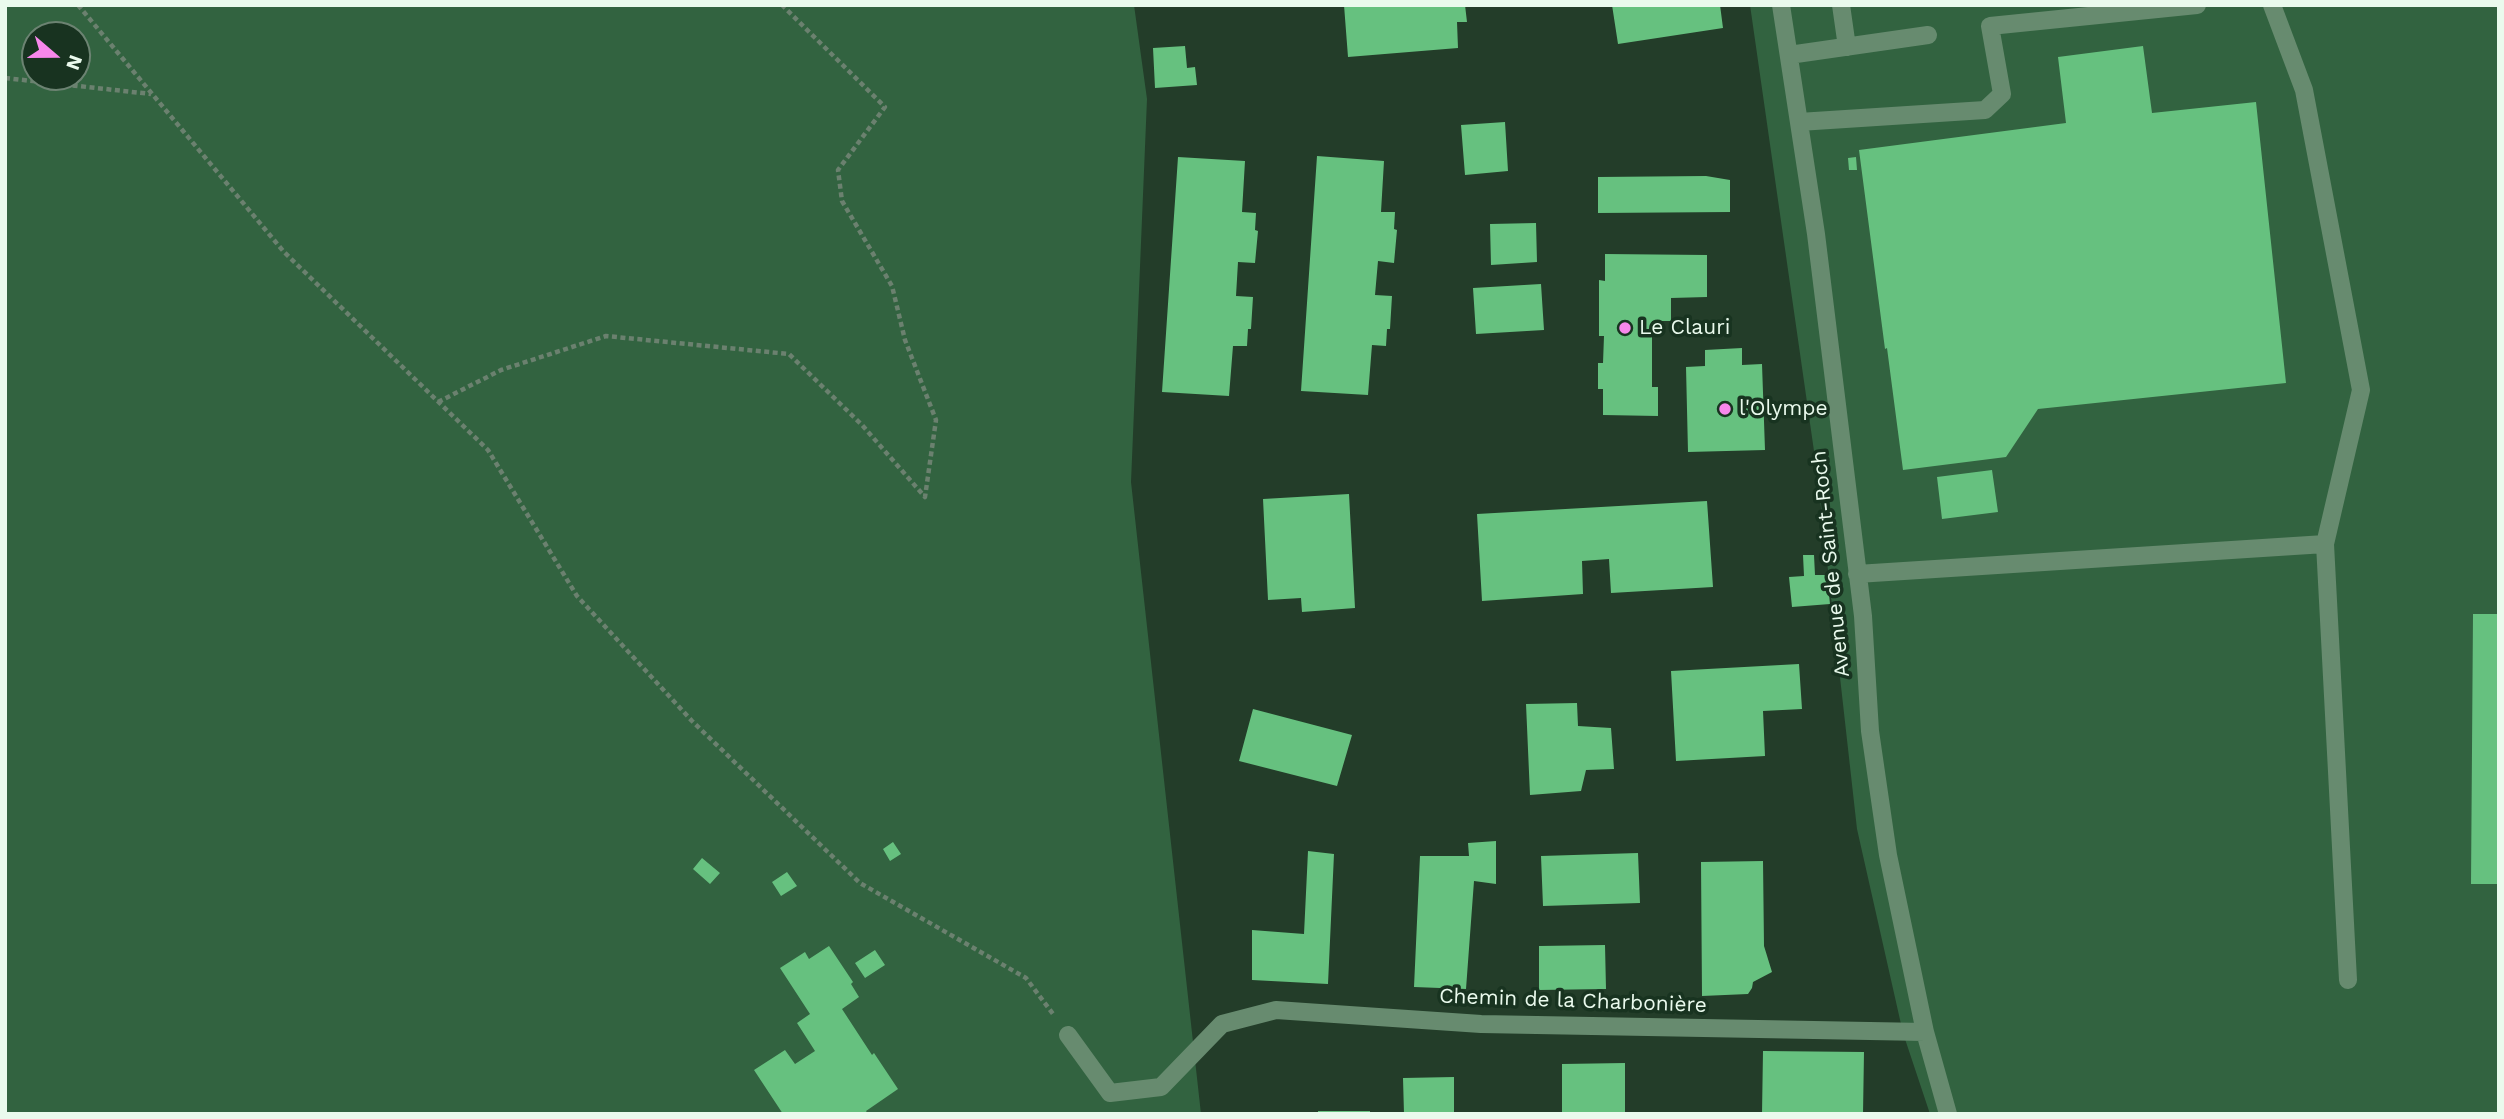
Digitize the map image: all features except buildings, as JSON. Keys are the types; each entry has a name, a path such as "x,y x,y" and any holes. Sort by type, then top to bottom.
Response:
{"street":[{"name":"Avenue de Saint-Roch","path":"1781,5 1816,234 1863,616 1870,731 1888,855 1925,1032 1948,1114"},
{"path":"1841,5 1847,47"},
{"path":"1799,121 1985,110 2002,94 1990,26 2197,5"},
{"path":"2272,5 2304,90 2361,390 2325,544 2348,980"},
{"path":"1789,55 1928,35"},
{"path":"1857,574 2325,544"},
{"name":"Chemin de la Charbonière","path":"1068,1035 1110,1093 1161,1087 1222,1024 1276,1010 1481,1024 1925,1032"}],"path":[{"path":"78,5 284,252 488,450 577,596 692,721 860,883 1026,978 1068,1035"},
{"path":"438,402 501,370 606,336 789,354 862,425 925,497 936,420 905,340 892,286 842,201 838,170 885,107 782,5"},
{"path":"5,78 152,94"}],"green space":[{"path":"5,5 1134,5 1147,99 1131,482 1201,1114 5,1114"},
{"path":"1750,5 2499,5 2499,1114 1930,1114 1903,1033 1857,829 1817,472"}],"place":[{"name":"Le Clauri","path":"1625,328"},
{"name":"l'Olympe","path":"1725,409"}]}
